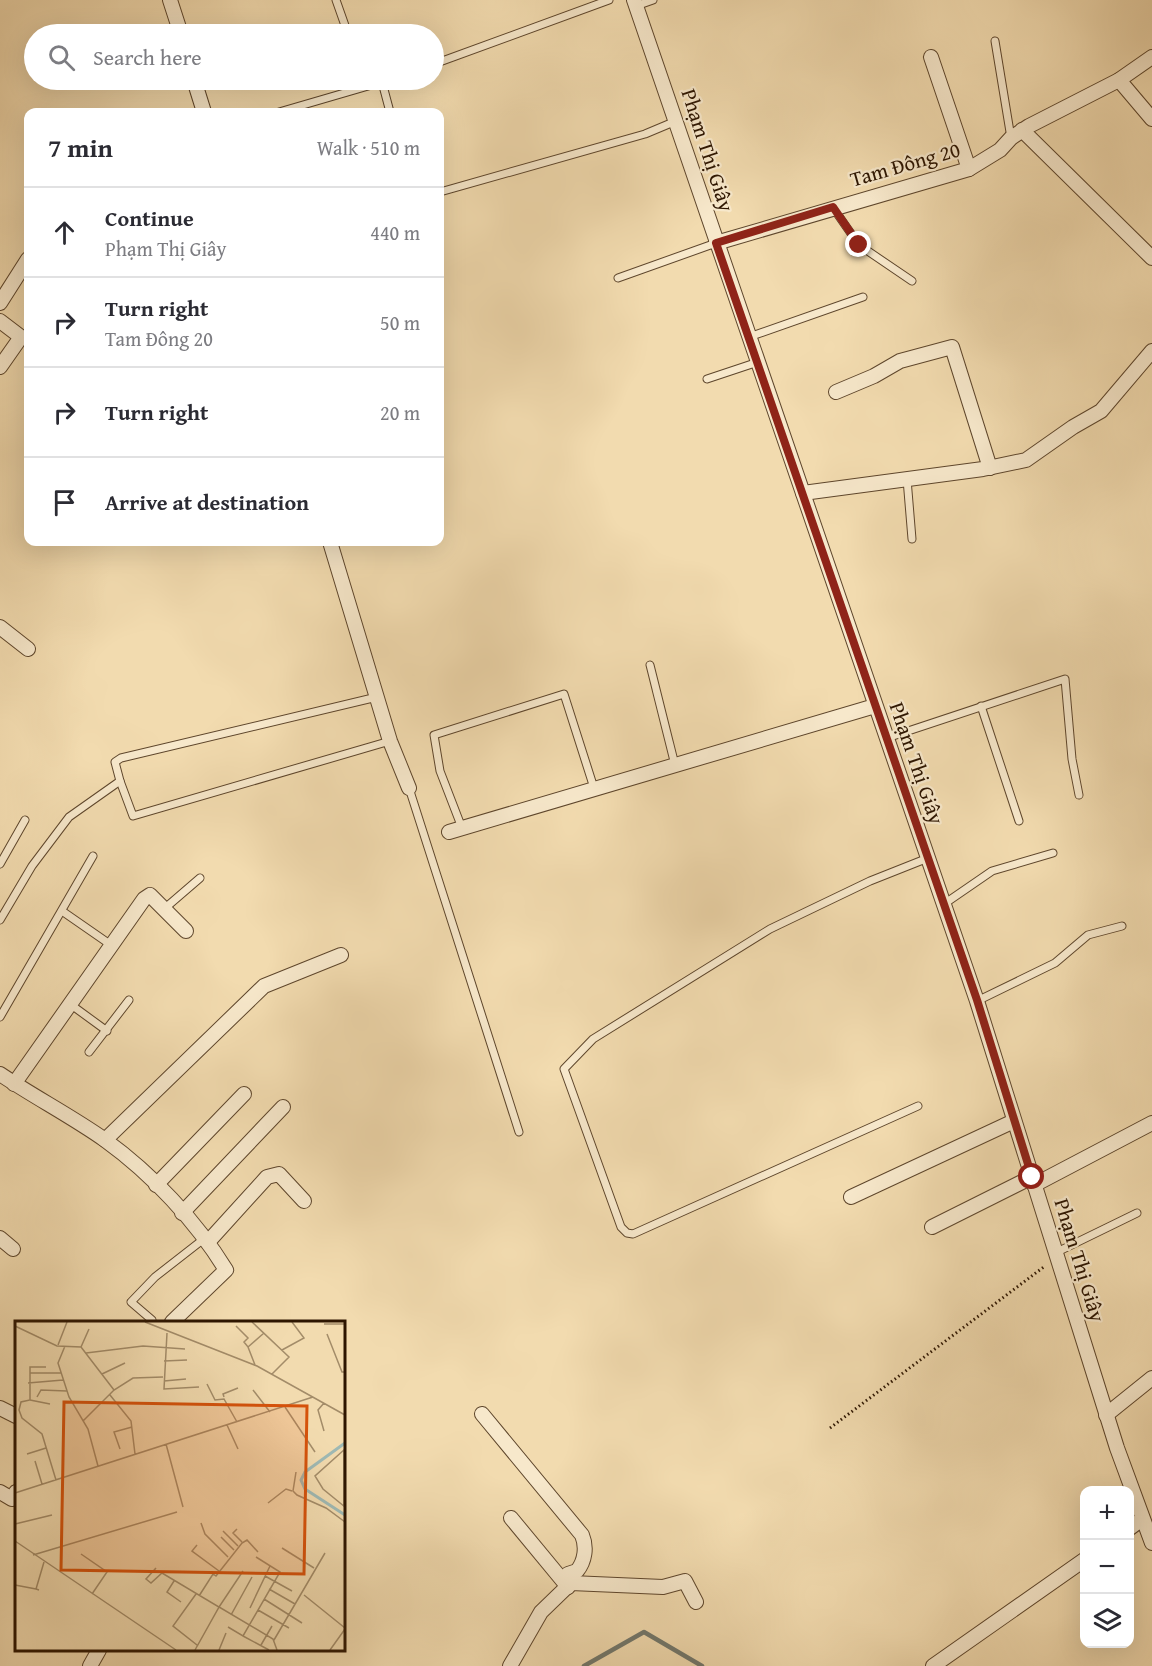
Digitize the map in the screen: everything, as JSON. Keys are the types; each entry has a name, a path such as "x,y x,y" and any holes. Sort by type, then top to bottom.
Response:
{"street":[{"path":"170,0 178,24"},
{"name":"Phạm Thị Giây","path":"635,3 977,1000 1106,1415 1152,1543"},
{"path":"931,57 969,169"},
{"name":"Tam Đông 20","path":"716,243 969,169 1000,150 1017,134 1119,80 1152,57"},
{"path":"1119,80 1152,119"},
{"path":"197,90 203,108"},
{"path":"1017,134 1152,258"},
{"path":"0,303 24,265"},
{"path":"0,321 24,338"},
{"path":"0,367 24,340"},
{"path":"836,392 874,376 900,361 952,347 990,468"},
{"path":"803,493 990,468 1026,460 1073,427 1101,411 1152,351"},
{"path":"331,546 390,741 408,788"},
{"path":"0,627 28,649"},
{"path":"456,830 875,706"},
{"path":"14,1084 144,898 150,895 186,931"},
{"path":"105,1140 264,986 341,955"},
{"path":"0,1074 105,1140 156,1185 207,1240 226,1270 174,1321"},
{"path":"156,1185 244,1094"},
{"path":"182,1213 283,1107"},
{"path":"851,1197 1014,1121"},
{"path":"932,1227 1152,1123"},
{"path":"207,1240 267,1177 274,1173 279,1174 304,1201"},
{"path":"0,1238 13,1249"},
{"path":"1106,1415 1152,1378"},
{"path":"0,1407 15,1415"},
{"path":"482,1414 582,1535 585,1542 584,1560 578,1571 567,1574 570,1585"},
{"path":"0,1492 12,1499 15,1494"},
{"path":"511,1518 570,1585"},
{"path":"1134,1525 1142,1519"},
{"path":"933,1666 1080,1563"},
{"path":"510,1666 541,1612 570,1585 663,1587 685,1581 696,1602"},
{"path":"90,1666 98,1651"}],"lane":[{"path":"336,0 344,24"},
{"path":"444,59 609,0"},
{"path":"635,3 653,0"},
{"path":"995,42 1017,134"},
{"path":"294,108 359,90"},
{"path":"386,90 389,108"},
{"path":"444,191 645,135 676,121"},
{"path":"833,207 859,245 912,281"},
{"path":"618,278 716,243"},
{"path":"749,337 863,297"},
{"path":"707,379 758,362"},
{"path":"907,479 912,539"},
{"path":"650,665 675,765"},
{"path":"886,738 1065,679 1072,759 1079,795"},
{"path":"456,830 440,771 434,735 564,694 594,788"},
{"path":"377,697 121,758 115,762 120,781 133,816 390,741"},
{"path":"981,706 1019,821"},
{"path":"0,920 32,866 69,817 120,781"},
{"path":"408,788 519,1132"},
{"path":"0,864 25,820"},
{"path":"944,904 992,871 1053,854"},
{"path":"0,1017 93,856"},
{"path":"918,1106 633,1234 627,1233 621,1227 564,1069 593,1040 770,929 870,881 928,858"},
{"path":"164,909 200,878"},
{"path":"62,911 111,945"},
{"path":"977,1000 1055,963 1088,935 1122,926"},
{"path":"89,1052 129,999"},
{"path":"70,1004 107,1031"},
{"path":"1056,1257 1137,1213"},
{"path":"152,1320 131,1302 155,1277 207,1240"}],"path":[{"path":"830,1428 1056,1257"}],"waterway":[{"path":"584,1666 644,1632 702,1666"}],"route":[{"path":"859,245 833,207 716,243 977,1000 1032,1177"}]}
